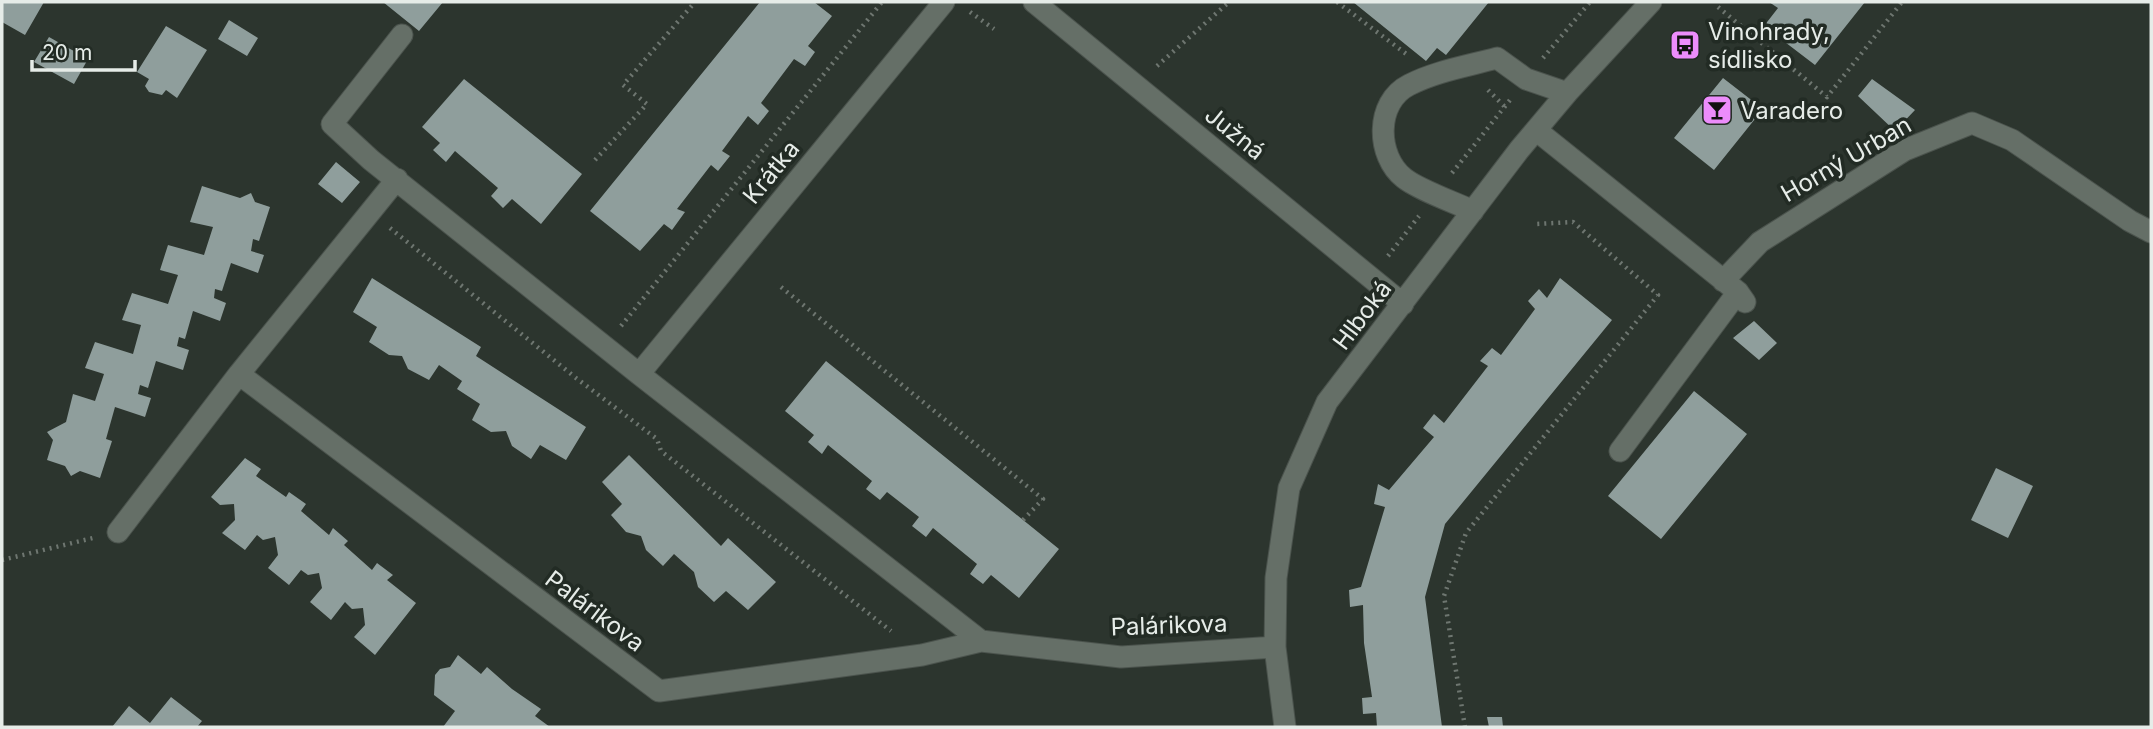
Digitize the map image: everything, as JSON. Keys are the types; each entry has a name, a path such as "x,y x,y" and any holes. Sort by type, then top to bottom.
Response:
{"street":[{"name":"Krátka","path":"639,374 944,2"},
{"name":"Južná","path":"1034,2 1403,304"},
{"name":"Hlboká","path":"1285,727 1275,647 1276,578 1289,488 1327,402 1536,130 1651,2"},
{"path":"402,35 332,124 371,160 639,374 981,641"},
{"path":"1473,211 1404,178 1391,161 1383,139 1383,120 1391,100 1406,86 1431,76 1497,58 1526,79 1567,93"},
{"name":"Horný Urban","path":"1620,451 1735,292 1760,242 1905,150 1972,123 2012,140 2130,221 2151,232"},
{"path":"1536,130 1735,292"},
{"path":"118,532 239,374 397,179"},
{"name":"Palárikova","path":"239,374 659,691 922,655 981,641 1121,657 1275,647"}],"path":[{"path":"595,160 647,104 623,85 695,2"},
{"path":"576,378 605,346 882,2"},
{"path":"1135,85 1229,2"},
{"path":"1371,278 1526,79 1590,2"},
{"path":"1718,7 1827,97 1902,2"},
{"path":"965,9 994,29"},
{"path":"370,212 576,378 657,439 661,451 922,655"},
{"path":"1465,727 1444,596 1466,533 1658,295 1573,222 1536,224"},
{"path":"781,288 1043,499 1023,520"},
{"path":"2,560 118,532"}],"building":[{"path":"2,2 44,2 25,35 2,22"},
{"path":"383,2 443,2 419,31"},
{"path":"760,2 814,2 832,16 808,46 815,52 805,66 794,59 761,103 769,111 758,125 748,116 722,151 730,156 718,171 711,165 677,209 685,212 672,230 664,224 640,251 590,211"},
{"path":"1353,2 1489,2 1446,55 1437,48 1426,61"},
{"path":"1769,2 1865,2 1815,65 1764,26 1778,8"},
{"path":"229,20 258,38 247,56 218,39"},
{"path":"166,26 207,50 177,98 166,90 162,95 149,92 145,86 149,79 137,72"},
{"path":"49,37 88,59 74,84 34,62"},
{"path":"1723,78 1763,109 1714,170 1674,138"},
{"path":"464,79 582,174 541,224 512,199 503,208 491,196 498,188 455,151 446,162 433,150 440,143 422,127"},
{"path":"1872,79 1915,110 1895,131 1858,96"},
{"path":"336,162 360,182 342,203 318,184"},
{"path":"202,186 240,198 251,193 255,202 270,207 259,241 253,239 251,251 264,255 258,273 231,263 222,291 215,289 214,298 226,303 220,321 193,311 185,339 179,337 177,346 189,350 183,370 156,361 148,388 140,385 138,394 151,398 145,417 115,407 106,439 112,441 100,478 80,471 71,476 65,466 47,460 53,440 47,432 66,422 73,394 95,401 104,374 85,368 95,342 133,354 141,325 122,320 132,293 168,304 178,275 160,270 168,245 204,255 213,227 190,222"},
{"path":"372,278 481,347 476,356 586,427 566,460 540,445 531,459 512,446 506,431 491,432 472,420 480,404 457,389 462,381 439,365 429,380 408,369 402,356 389,355 369,342 377,327 353,312"},
{"path":"1560,278 1612,320 1445,524 1425,597 1442,727 1377,727 1376,713 1363,714 1362,698 1372,697 1364,643 1363,605 1350,607 1349,590 1361,587 1385,507 1374,504 1378,484 1389,490 1434,437 1423,428 1434,414 1444,423 1488,366 1480,361 1492,348 1501,355 1535,309 1528,301 1539,289 1547,298"},
{"path":"1754,321 1777,343 1759,360 1733,338"},
{"path":"826,361 1059,549 1019,598 991,575 983,584 970,574 977,564 933,528 926,537 912,526 919,517 887,492 880,500 866,489 872,481 828,445 822,454 808,442 814,435 785,411"},
{"path":"1694,391 1747,434 1661,539 1608,496"},
{"path":"629,455 721,546 728,538 776,582 748,610 726,591 714,602 698,587 694,572 674,554 663,566 646,550 641,536 626,532 611,515 622,504 602,482"},
{"path":"245,458 261,469 256,476 286,497 289,492 306,504 301,511 329,535 333,528 348,541 344,545 372,570 377,563 393,575 387,580 416,603 375,655 354,637 365,625 363,608 352,609 345,602 331,620 310,602 322,588 319,573 308,575 301,570 289,585 268,568 278,555 275,537 263,540 257,535 245,550 222,533 235,520 234,504 220,505 211,497"},
{"path":"1996,468 2033,486 2008,538 1971,520"},
{"path":"458,655 481,674 487,667 541,709 535,716 550,727 443,727 455,711 434,695 435,675 440,669 450,667"},
{"path":"171,697 202,721 197,727 112,727 129,706 150,723"},
{"path":"1487,717 1502,717 1503,727 1489,727"}],"place":[{"name":"Vinohrady, sídlisko","path":"1685,45"},
{"name":"Varadero","path":"1717,110"}]}
